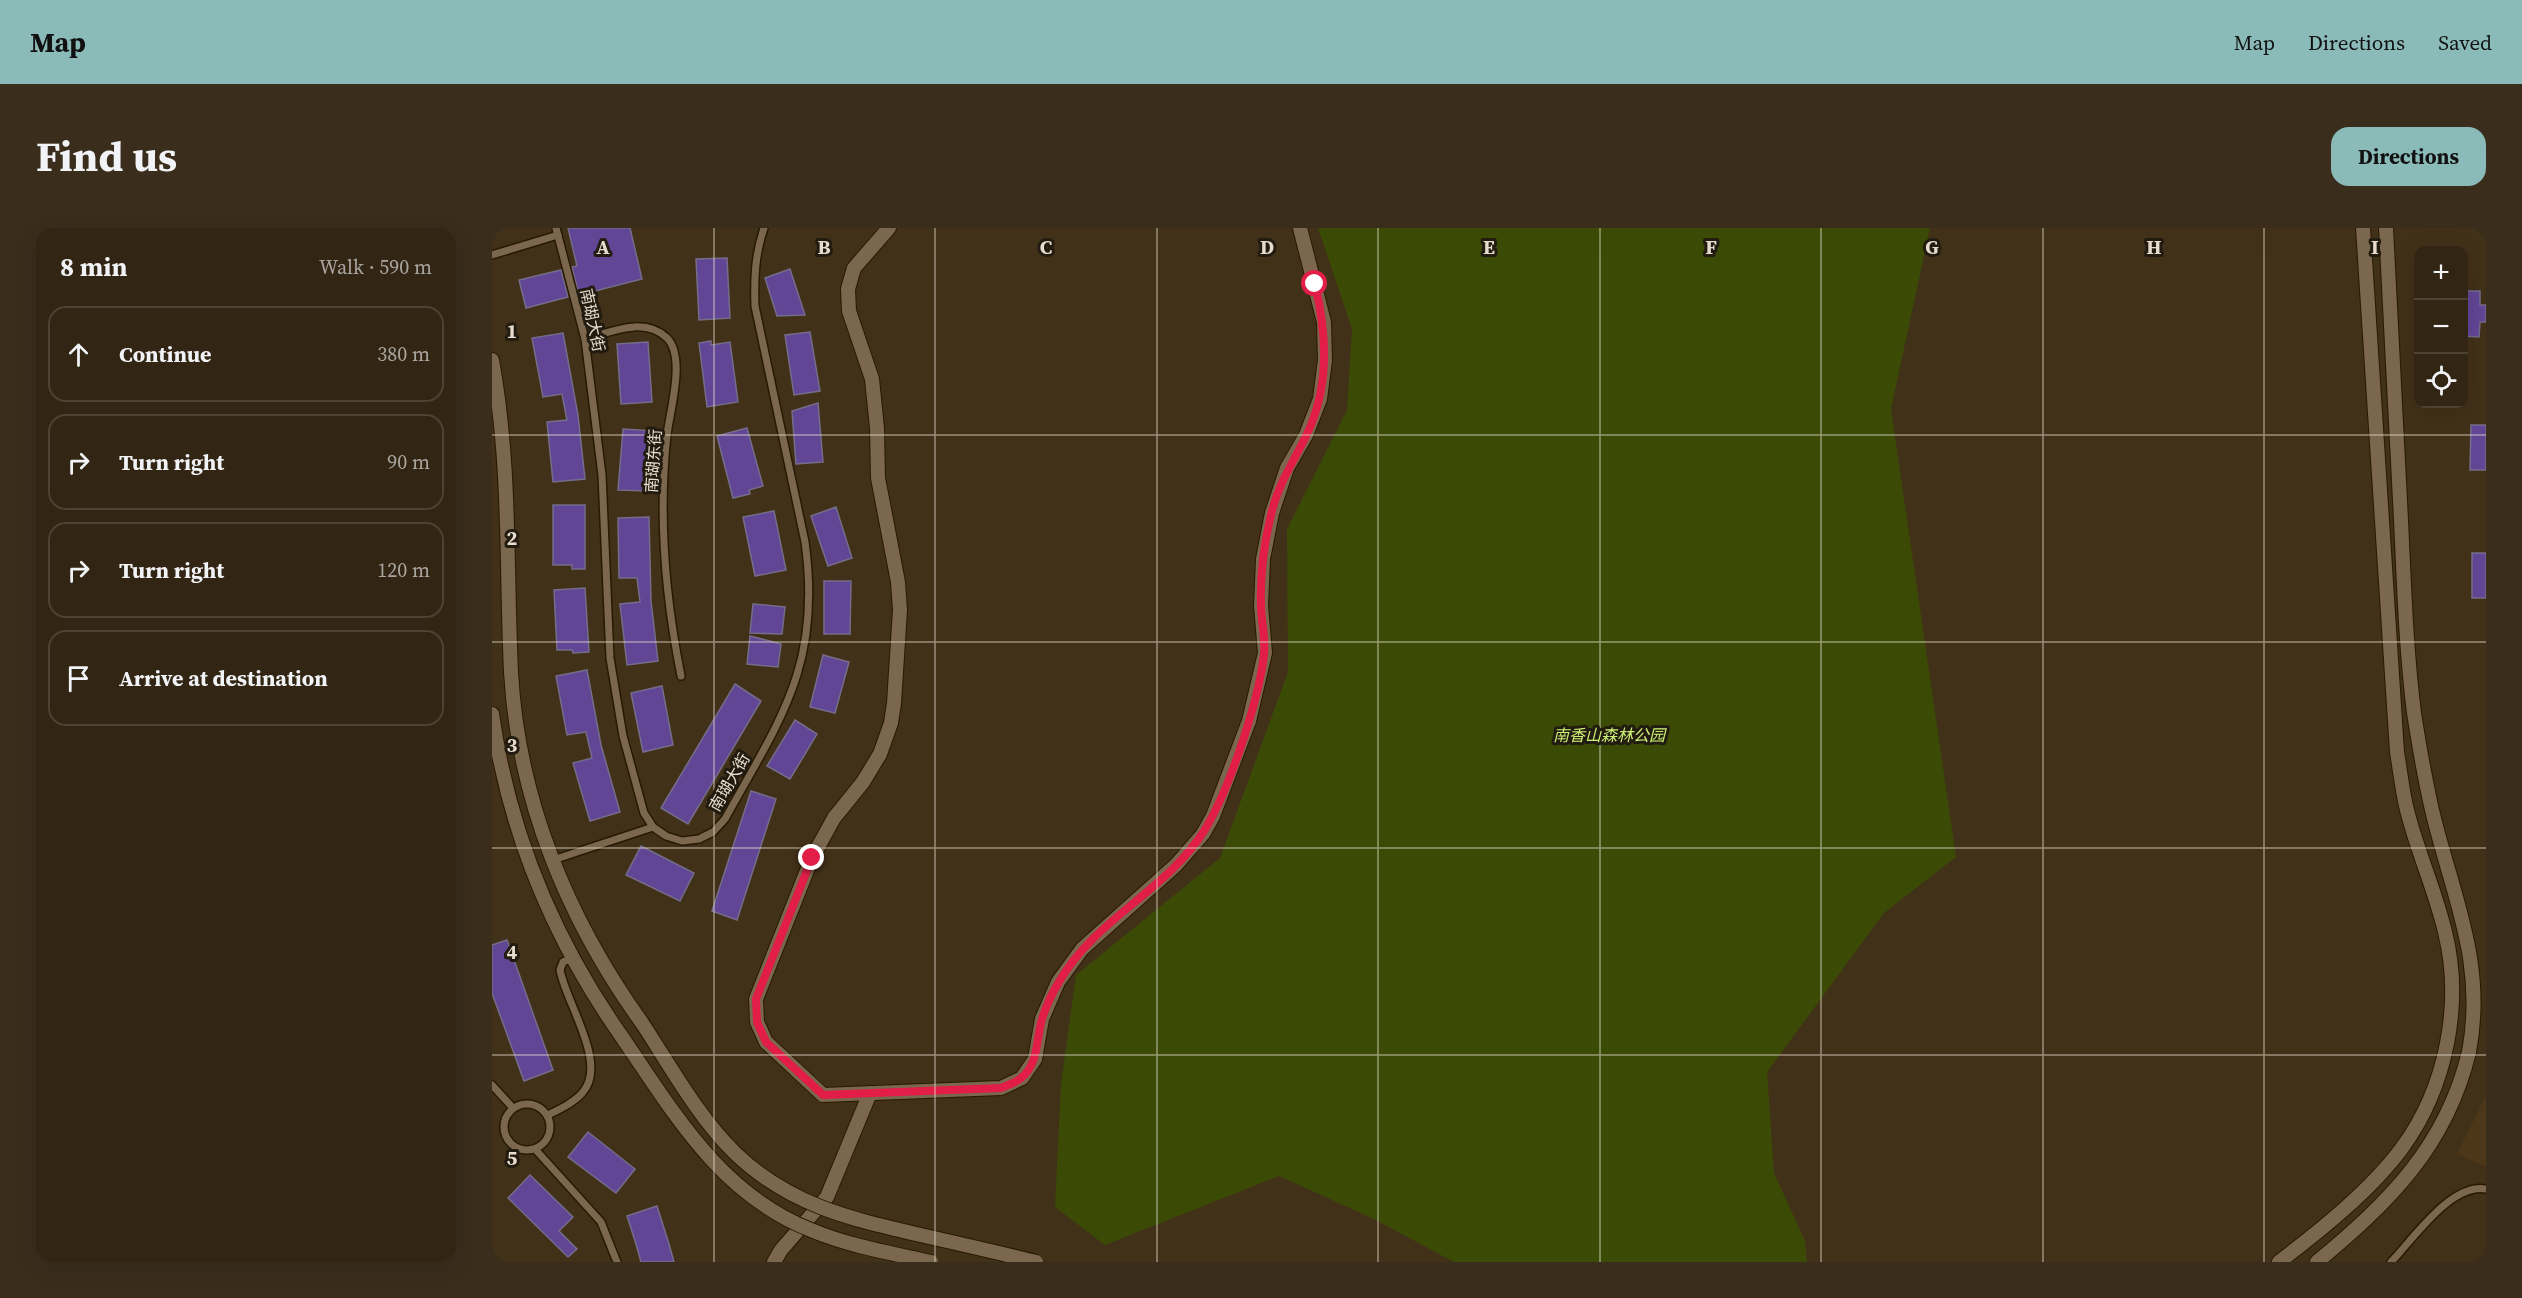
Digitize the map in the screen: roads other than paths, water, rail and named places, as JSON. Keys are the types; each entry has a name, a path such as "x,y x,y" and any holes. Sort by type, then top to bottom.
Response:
{"street":[{"path":"889,228 854,268 848,289 849,311 872,379 877,420 878,478 898,582 900,610 893,713 886,739 872,769 834,818 812,858 756,999 757,1022 766,1042 823,1095 1001,1088 1022,1078 1035,1059 1042,1019 1058,982 1082,949 1176,865 1191,849 1213,816 1249,721 1265,653 1260,606 1262,571 1272,513 1287,468 1306,435 1320,399 1325,360 1324,322 1300,228"},
{"path":"2279,1262 2378,1176 2402,1147 2422,1115 2437,1081 2447,1045 2452,1008 2451,970 2445,932 2406,805 2397,752 2363,228"},
{"path":"2317,1262 2395,1192 2421,1161 2443,1126 2459,1089 2470,1050 2475,1009 2475,968 2469,928 2433,811 2414,712 2406,609 2386,228"},
{"path":"492,360 507,485 511,672 514,706 526,774 552,861 586,936 712,1127 743,1160 789,1194 819,1209 852,1219 1036,1262"},
{"path":"492,714 503,779 523,848 549,915 572,958 622,1037 693,1141 718,1169 746,1194 777,1214 811,1230 846,1242 931,1262"},
{"path":"774,1262 781,1250 827,1197 870,1093"}],"lane":[{"name":"南瑚大街","path":"557,232 585,339 602,475 610,658 623,736 644,813 653,827 666,836 691,840 714,832 725,819 778,724 794,690 804,654 810,617 810,579 805,542 756,306 754,277 758,248 764,228"},
{"path":"492,255 557,232"},
{"name":"南瑚东街","path":"585,339 633,326 652,328 668,338 677,356 666,450 663,525 668,601 681,676"},
{"path":"552,861 653,827"},
{"path":"548,1115 584,1092 592,1070 590,1054 560,970 563,962 572,958"},
{"path":"492,1085 513,1108"},
{"path":"532,1103 542,1108 548,1115 551,1125 549,1136 544,1144 535,1149 522,1150 510,1143 504,1132 505,1118 513,1108 532,1103"},
{"path":"535,1149 601,1222 617,1262"},
{"path":"2391,1262 2449,1200 2463,1191 2486,1189"}],"park label":[{"name":"南香山森林公园","path":"1609,735"}]}
